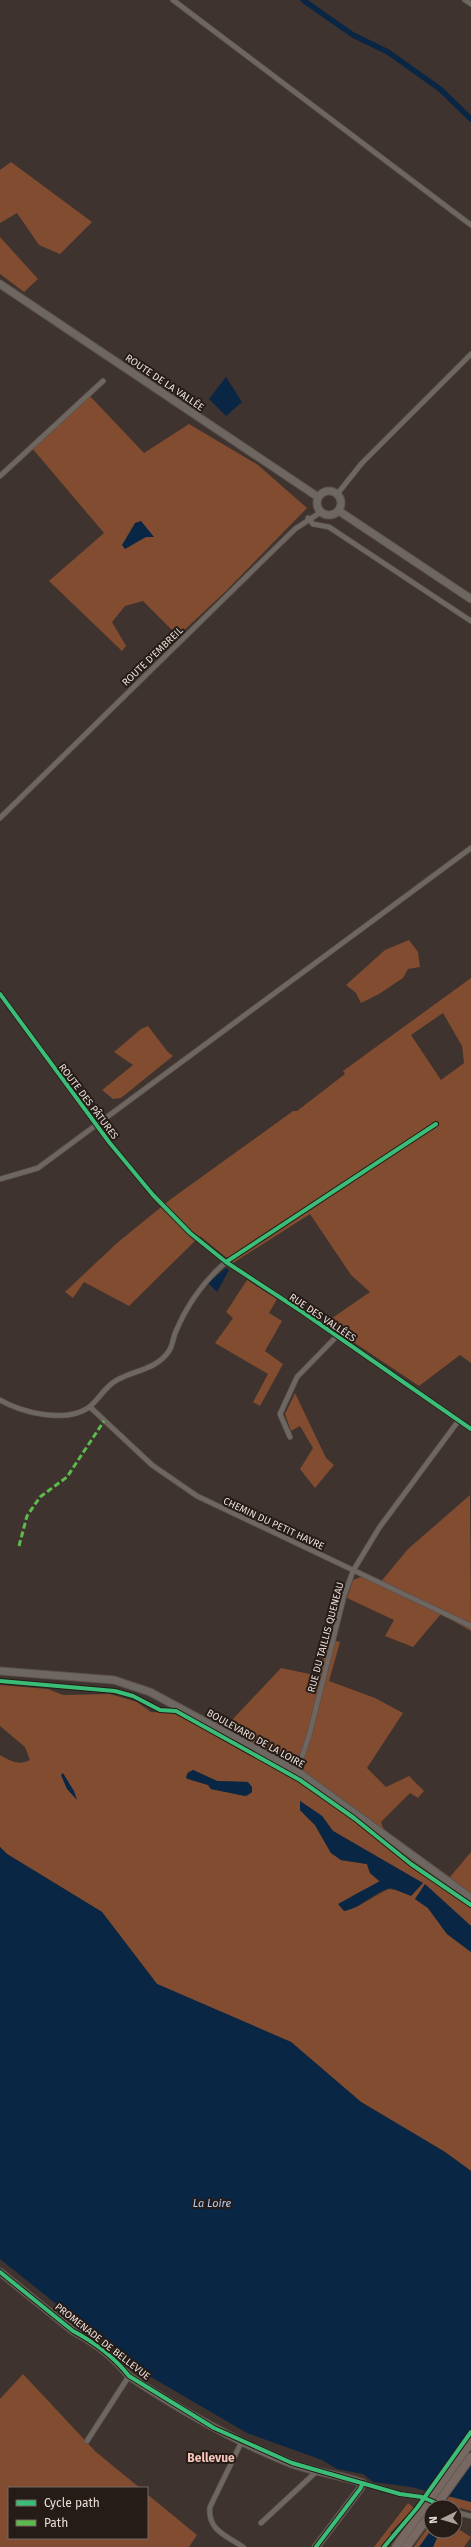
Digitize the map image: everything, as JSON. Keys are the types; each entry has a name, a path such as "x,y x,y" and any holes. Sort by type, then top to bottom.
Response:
{"highway":[{"path":"436,2499 471,2442"},
{"path":"441,2499 471,2457"},
{"path":"396,2547 423,2518"},
{"path":"406,2547 423,2520"}],"main road":[{"name":"ROUTE DE LA VALLÉE","path":"0,284 318,497"},
{"path":"327,490 338,493 342,504 339,511 328,515 321,512 318,505 318,497 327,490"},
{"path":"339,511 471,599"},
{"name":"BOULEVARD DE LA LOIRE","path":"0,1671 114,1680 132,1685 225,1731 297,1770 471,1898"},
{"name":"PROMENADE DE BELLEVUE","path":"0,2272 73,2331 85,2337 125,2368 129,2376 185,2412 242,2441 292,2463 363,2483"},
{"path":"316,2547 363,2483"}],"street":[{"path":"173,0 471,225"},
{"path":"464,0 471,4"},
{"path":"338,493 362,463 471,354"},
{"path":"0,476 102,380"},
{"name":"ROUTE D'EMBREIL","path":"0,818 295,529 308,518 321,512"},
{"path":"308,518 313,524 329,527 382,560 471,620"},
{"path":"0,1179 38,1168 95,1123 471,848"},
{"name":"ROUTE DES PÂTURES","path":"0,994 95,1123 170,1214"},
{"name":"RUE DES VALLÉES","path":"170,1214 226,1262 471,1428"},
{"path":"0,1400 15,1407 55,1414 76,1413 90,1407 115,1381 150,1368 164,1357 170,1350 183,1318 204,1284 226,1262"},
{"path":"290,1437 280,1414 297,1377 337,1336"},
{"name":"CHEMIN DU PETIT HAVRE","path":"90,1407 170,1479 233,1514 471,1626"},
{"name":"RUE DU TAILLIS QUENEAU","path":"297,1770 309,1736 344,1596 353,1571 379,1528 459,1420"},
{"path":"87,2441 129,2376"},
{"path":"242,2441 210,2507 209,2516 212,2525 217,2530 244,2547"},
{"path":"261,2523 317,2471"},
{"name":"PROMENADE DE BELLEVUE","path":"363,2483 400,2494 427,2499"}],"shaded area":[{"path":"11,162 92,222 60,254 39,245 17,213 0,223 0,170"},
{"path":"0,237 38,279 24,292 0,274"},
{"path":"88,394 144,453 189,424 258,465 307,508 226,591 178,636 143,601 125,606 112,622 126,646 122,651 49,581 104,533 32,448"},
{"path":"409,940 418,952 420,967 408,969 403,978 379,994 361,1003 356,993 346,985 385,950"},
{"path":"471,978 471,1363 460,1355 419,1386 325,1323 370,1292 351,1275 310,1214 233,1263 200,1236 129,1306 84,1282 73,1298 65,1292 117,1243 171,1199 293,1111 297,1111 345,1074 343,1071","holes":["443,1013 462,1046 464,1063 441,1080 411,1035"]},
{"path":"148,1026 167,1051 173,1056 121,1098 113,1099 102,1090 133,1065 114,1052 141,1029"},
{"path":"247,1280 277,1299 269,1313 282,1321 265,1351 283,1364 260,1406 253,1402 268,1374 215,1343 233,1318 226,1312"},
{"path":"295,1393 326,1458 334,1465 315,1488 300,1469 313,1448 300,1426 291,1431 285,1414"},
{"path":"470,1495 471,1631 441,1614 413,1647 385,1636 394,1620 347,1598 353,1580 361,1577 379,1584 408,1549"},
{"path":"329,1639 340,1642 329,1681 375,1698 403,1713 367,1768 386,1787 409,1776 424,1791 418,1798 410,1793 381,1822 384,1830 450,1877 471,1852 471,1926 425,1885 415,1899 428,1908 447,1934 471,1952 471,2171 445,2152 361,2102 291,2042 157,1984 102,1912 7,1854 0,1847 0,1755 18,1763 30,1760 25,1747 0,1726 0,1685 48,1689 63,1695 110,1694 137,1702 151,1712 173,1713 226,1741 232,1730 232,1720 281,1668 319,1676","holes":["193,1770 217,1781 246,1782 252,1792 247,1796 211,1789 208,1785 187,1779 188,1772","300,1801 322,1816 333,1831 422,1883 396,1890 388,1889 356,1907 344,1911 352,1896 380,1882 370,1873 367,1864 341,1860 331,1853 315,1825 300,1810"]},
{"path":"23,2374 96,2452 139,2487 8,2487 8,2539 148,2539 148,2495 197,2535 189,2547 0,2547 0,2399"},
{"path":"449,2497 459,2497 471,2502 471,2511 463,2509 463,2499 448,2499"},
{"path":"408,2503 414,2508 390,2533 392,2535 381,2547 374,2547"},
{"path":"463,2532 471,2537 464,2547 414,2547 423,2534 423,2539 463,2539"}],"water":[{"path":"226,377 242,402 226,416 209,399"},
{"path":"141,521 154,537 146,537 125,549 122,545 135,523"},
{"path":"226,1268 229,1270 217,1292 208,1283"},
{"path":"193,1770 217,1781 248,1782 252,1787 252,1792 245,1796 211,1789 208,1785 186,1778 187,1774"},
{"path":"63,1773 74,1791 77,1800 67,1789 61,1775"},
{"path":"300,1801 322,1816 333,1831 423,1883 411,1896 391,1888 379,1893 356,1907 344,1911 338,1904 380,1881 370,1873 367,1864 341,1860 331,1853 315,1825 300,1810"},
{"name":"La Loire","path":"0,1847 7,1854 102,1912 157,1984 291,2042 361,2102 445,2152 471,2171 471,2502 411,2487 373,2482 363,2474 337,2469 322,2460 247,2433 139,2370 92,2329 75,2319 0,2259"},
{"path":"425,1884 471,1926 471,1952 447,1934 428,1908 415,1899"},
{"path":"425,2539 437,2539 433,2547 419,2547"}],"pier":[{"path":"471,2430 471,2463 446,2498 426,2492"}],"waterway":[{"path":"303,0 353,35 388,52 440,89 471,119"}],"marked path":[{"path":"19,1546 27,1516 40,1497 67,1477 104,1421"}],"cycle path":[{"path":"0,994 109,1142 153,1195 190,1233 226,1262 301,1311 471,1429"},
{"path":"226,1262 436,1124"},
{"path":"0,1681 115,1691 133,1696 160,1710 176,1711 300,1780 354,1818 411,1864 471,1905"},
{"path":"0,2272 73,2331 103,2350 117,2362 129,2376 214,2428 292,2463 400,2494 427,2499"},
{"path":"384,2547 417,2508 471,2432"},
{"path":"316,2547 363,2483"}],"district":[{"name":"Bellevue","path":"211,2458"}]}
